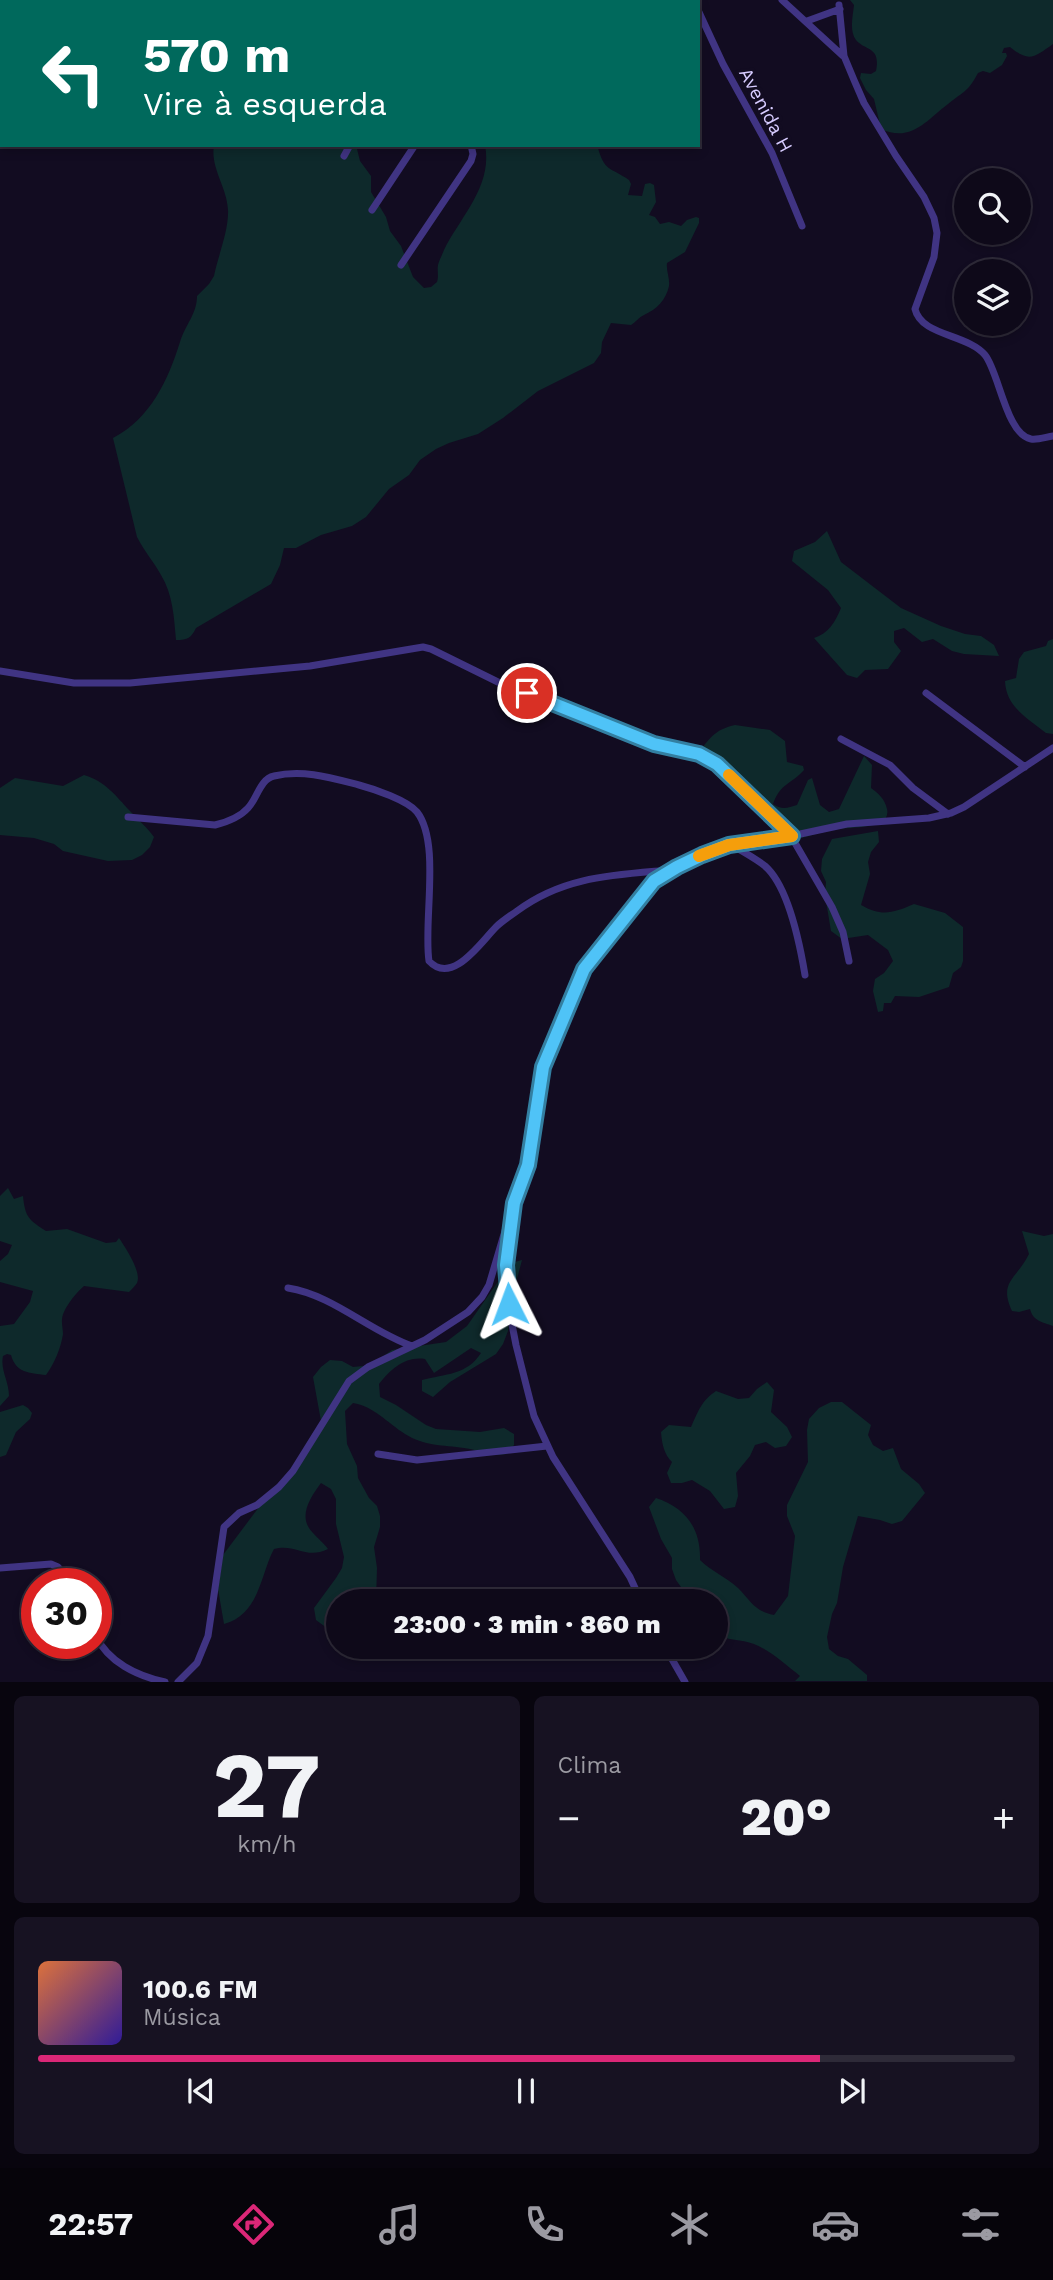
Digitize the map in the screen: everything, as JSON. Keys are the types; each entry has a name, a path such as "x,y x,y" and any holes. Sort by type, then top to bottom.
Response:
{"street":[{"path":"782,0 791,4 844,56"},
{"path":"807,21 839,7 844,56 864,103 924,197 934,218 937,233 934,257 915,309 916,314 927,326 974,345 987,356 1000,393 1024,436 1034,439 1053,436"},
{"name":"Avenida H","path":"700,14 723,64 772,153 802,226"},
{"path":"344,156 349,147"},
{"path":"372,210 414,147"},
{"path":"401,265 471,160 471,147"},
{"path":"0,671 74,683 130,683 310,666 423,648 431,649 506,686 654,744 707,757 723,769 792,836 832,907 843,932 849,961"},
{"path":"926,693 1025,767"},
{"path":"841,739 890,765 913,788 948,814"},
{"path":"178,1682 197,1663 208,1636 224,1527 230,1519 257,1505 279,1487 349,1381 368,1367 445,1328 468,1312 482,1297 489,1285 528,1165 543,1067 575,987 584,969 654,881 702,855 732,845 847,824 929,818 948,814 964,807 1053,748"},
{"path":"128,817 215,825 225,823 247,809 267,780 277,775 316,774 334,778 366,787 408,805 422,821 428,846 429,961 445,969 460,963 498,925 543,893 592,878 671,870"},
{"path":"732,845 767,867 774,876 798,935 805,975"},
{"path":"514,1203 506,1265 509,1304 516,1345 534,1416 547,1446 636,1589"},
{"path":"288,1288 315,1294 391,1338 413,1346"},
{"path":"379,1454 416,1460 547,1446"},
{"path":"0,1568 51,1564 59,1568"},
{"path":"112,1658 164,1682"},
{"path":"672,1659 685,1682"}],"green space":[{"path":"850,0 1053,0 1053,44 1027,57 1010,47 1004,48 1002,53 1007,56 1002,65 990,73 978,73 965,91 918,128 892,133 881,129 874,99 860,78 861,73 871,74 876,71 877,63 874,53 854,36 854,5"},
{"path":"214,147 356,147 360,161 371,176 371,192 386,217 390,231 401,246 413,277 424,288 437,282 438,265 444,250 480,188 486,160 485,147 598,147 605,165 629,180 631,184 628,195 642,196 645,184 654,185 656,202 649,215 655,217 660,224 669,222 681,226 696,217 699,218 699,223 685,252 667,263 669,286 663,300 631,325 611,323 602,342 601,353 594,363 538,391 478,434 436,449 420,460 409,475 389,489 366,517 352,526 321,535 296,548 284,548 271,584 196,628 189,638 176,640 168,590 137,537 113,438 138,420 156,397 193,314 197,296 214,276 228,210"},
{"path":"827,531 841,562 901,608 941,626 981,636 994,645 999,656 952,651 933,639 922,642 904,628 894,631 894,642 901,651 888,669 865,670 857,678 847,675 814,638 831,626 841,608 828,590 792,561 794,551 815,542"},
{"path":"1053,639 1053,734 1046,733 1019,712 1009,698 1005,681 1016,678 1019,659 1024,652 1046,646 1048,641"},
{"path":"735,725 770,730 785,741 787,762 803,766 804,770 779,792 773,804 776,806 785,808 797,805 808,780 812,778 820,805 829,812 839,809 864,756 872,765 871,788 885,802 887,816 882,821 866,826 831,830 791,840 777,840 777,829 764,810 702,748 716,733"},
{"path":"84,775 110,790 154,837 150,847 142,855 132,860 108,861 63,851 54,844 34,838 0,835 0,788 15,778 63,786"},
{"path":"878,831 879,842 871,852 868,862 870,874 861,905 875,911 888,912 914,904 945,913 963,927 963,961 961,967 953,973 949,987 919,997 895,996 891,1003 884,1003 883,1011 878,1012 873,991 875,979 884,973 893,961 888,950 868,935 842,939 831,931 825,895 826,882 821,871 822,859 832,839"},
{"path":"8,1188 14,1199 23,1196 29,1217 46,1231 67,1229 106,1243 116,1242 119,1238 132,1260 138,1278 129,1292 84,1286 78,1292 63,1315 61,1345 46,1375 24,1371 16,1365 11,1355 3,1356 9,1396 0,1406 0,1326 14,1324 30,1302 33,1291 0,1282 0,1261 8,1254 12,1245 0,1241 0,1196"},
{"path":"1022,1231 1044,1236 1053,1234 1053,1326 1036,1319 1030,1309 1012,1311 1008,1301 1008,1286 1029,1254"},
{"path":"522,1260 511,1302 508,1331 496,1354 450,1382 433,1397 422,1391 422,1380 462,1370 481,1353 471,1348 434,1373 425,1359 411,1360 394,1369 379,1384 380,1397 436,1429 480,1432 504,1428 514,1434 514,1445 507,1454 491,1454 419,1441 374,1411 353,1403 345,1411 347,1444 357,1466 358,1478 369,1498 377,1506 380,1516 374,1547 376,1589 328,1589 342,1568 344,1557 336,1524 336,1499 331,1489 321,1483 309,1501 306,1521 308,1527 328,1549 313,1553 288,1548 274,1549 252,1603 236,1619 224,1624 218,1589 223,1555 265,1499 291,1472 321,1421 313,1377 330,1360 342,1361 353,1367 363,1366 375,1362 392,1350 446,1342 467,1326 511,1263"},
{"path":"767,1382 774,1390 771,1412 787,1427 792,1437 786,1446 775,1448 766,1442 755,1445 736,1473 738,1496 735,1507 724,1509 710,1491 692,1480 671,1483 667,1473 672,1462 664,1448 661,1432 669,1425 691,1427 703,1403 716,1391 738,1399 749,1398"},
{"path":"831,1402 842,1402 871,1425 868,1435 873,1445 883,1451 893,1448 901,1469 919,1484 925,1493 902,1521 892,1524 858,1516 827,1637 829,1649 848,1659 867,1675 867,1681 795,1681 800,1676 766,1650 754,1644 728,1638 728,1589 682,1589 676,1580 672,1558 661,1539 649,1507 656,1498 667,1502 683,1514 690,1521 698,1539 700,1560 738,1588 757,1608 774,1615 788,1596 795,1536 787,1516 787,1505 808,1462 809,1419 819,1408"},
{"path":"23,1405 32,1413 30,1419 16,1432 6,1455 0,1457 0,1412"},
{"path":"326,1592 326,1627 316,1620 314,1608"}],"slow traffic":[{"path":"699,856 729,845 792,836 729,775"}],"route":[{"path":"509,1304 506,1265 514,1203 528,1165 534,1137 543,1067 584,969 654,881 677,867 729,845 792,836 707,757 654,744 527,693"}]}
